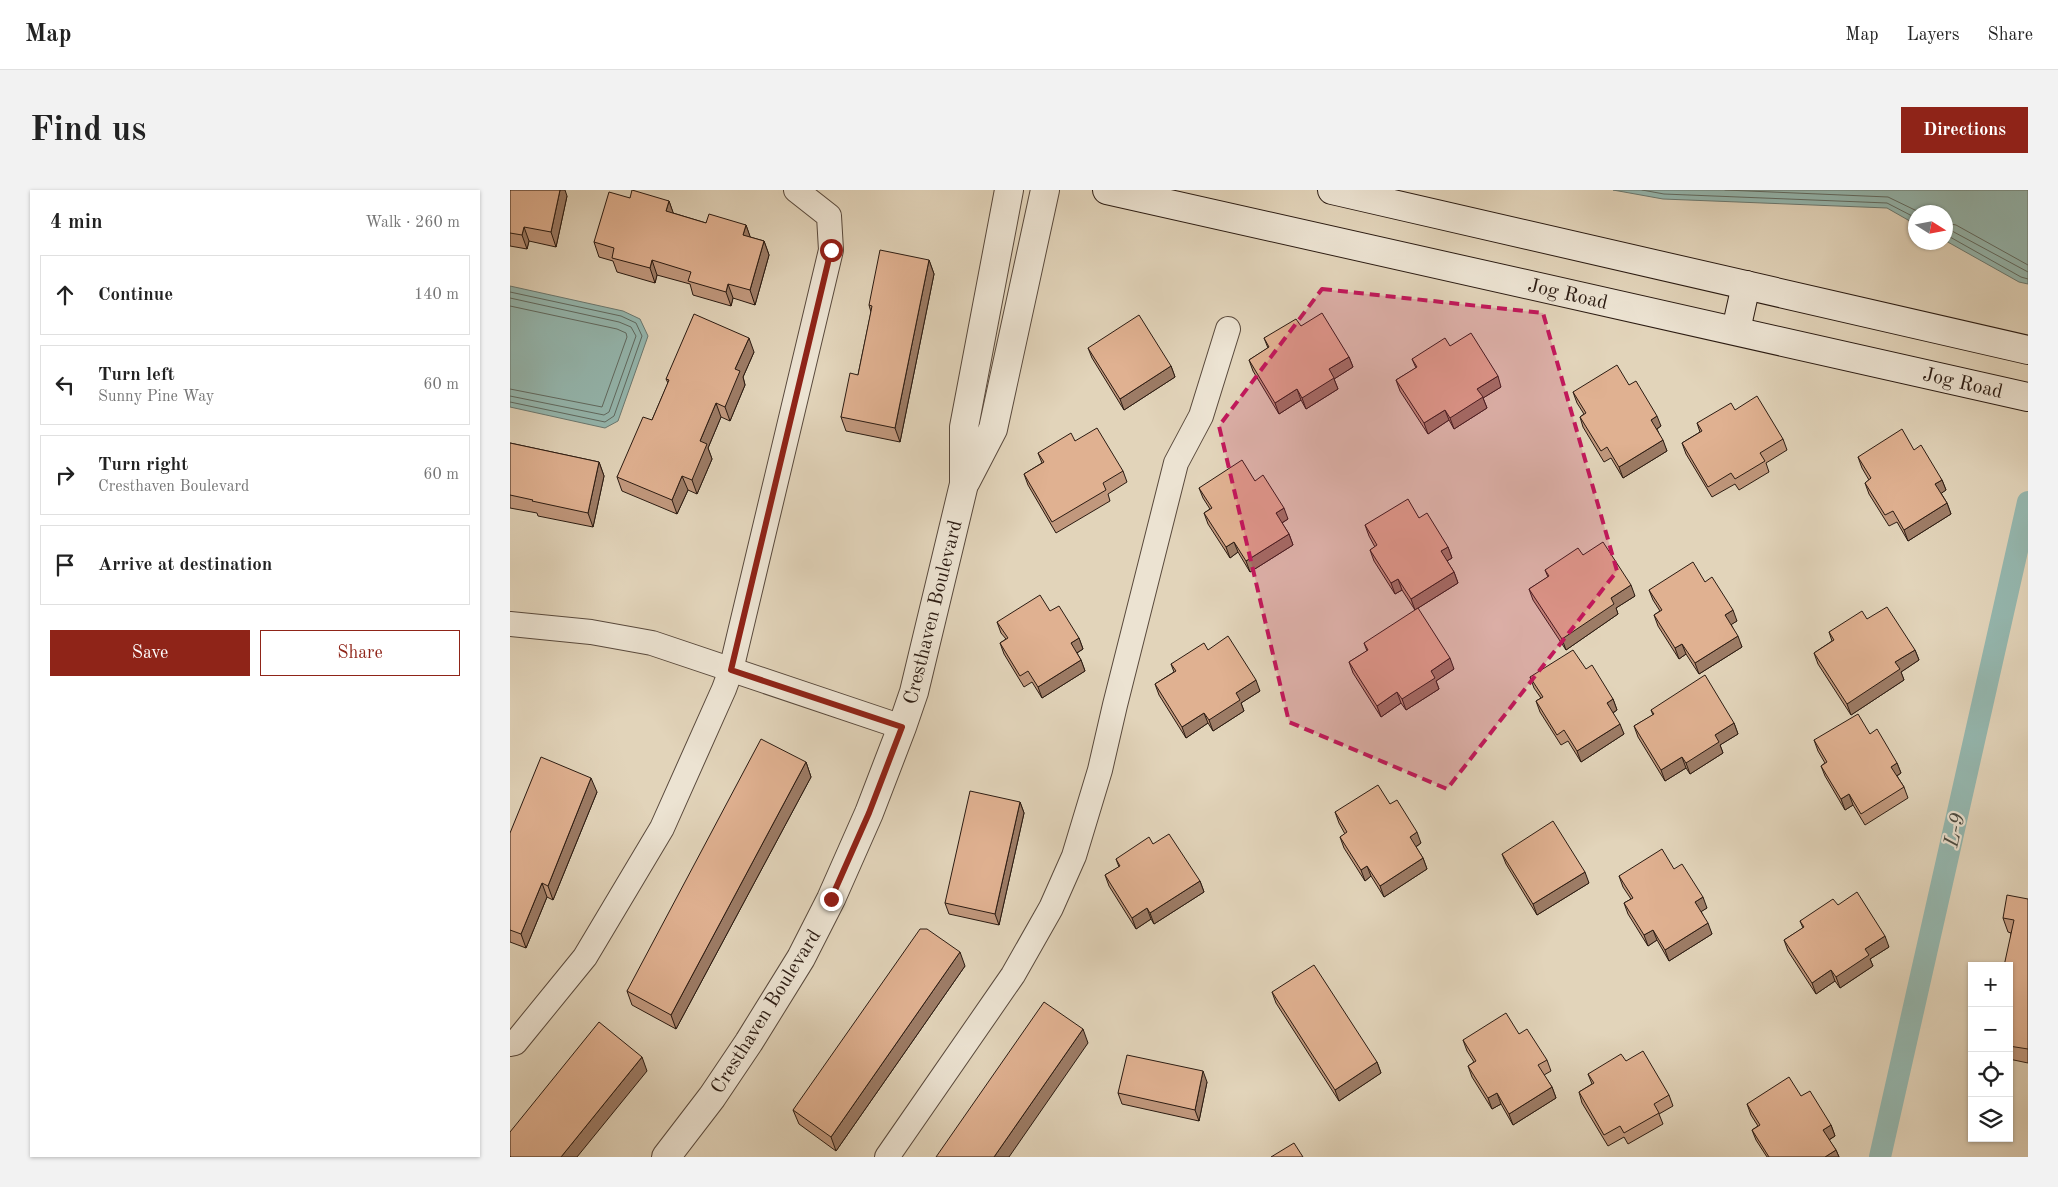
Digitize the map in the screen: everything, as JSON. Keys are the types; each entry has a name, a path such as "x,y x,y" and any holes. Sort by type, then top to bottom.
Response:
{"main road":[{"name":"Cresthaven Boulevard","path":"670,1155 712,1098 801,958 831,899 865,822 902,727 914,692 964,484 964,427 1009,190"},
{"name":"Cresthaven Boulevard","path":"964,484 993,430 1045,190"},
{"name":"Jog Road","path":"1107,190 2028,397"},
{"path":"1332,190 2028,350"},
{"path":"1736,330 1746,285"}],"street":[{"path":"510,1044 515,1043 585,957 662,828 731,670 831,250 829,216 796,190"},
{"path":"887,1157 1013,975 1051,908 1074,856 1100,770 1176,463 1201,416 1228,329"},
{"path":"510,624 591,632 652,643 902,727"}],"highlighted area":[{"path":"1322,289 1543,313 1617,571 1447,789 1289,722 1219,426"}],"water":[{"path":"1613,190 2028,190 2028,284 2019,282 1953,245 1953,205 1908,205 1908,220 1887,208 1663,199"},
{"path":"510,286 623,311 640,319 648,336 618,421 605,428 510,407"}],"building":[{"path":"510,190 560,190 551,232 524,227 522,235 510,233"},
{"path":"632,190 669,201 666,211 706,223 709,214 746,225 743,235 764,241 750,290 728,284 726,292 688,281 691,272 652,260 650,268 612,258 614,248 594,242 609,192 630,198"},
{"path":"880,250 929,260 895,428 841,417 850,373 858,375 872,306 869,305"},
{"path":"1322,313 1349,357 1329,369 1334,378 1302,398 1297,389 1275,403 1249,360 1269,347 1264,338 1296,319 1301,326"},
{"path":"694,314 749,338 735,369 740,371 725,407 716,403 700,441 707,444 692,480 682,476 672,500 617,477 643,417 652,420 669,380 666,379"},
{"path":"1139,315 1171,366 1120,399 1088,348"},
{"path":"1471,333 1498,376 1477,389 1483,397 1450,418 1445,410 1424,423 1396,380 1417,367 1412,359 1445,338 1450,346"},
{"path":"1617,365 1629,385 1636,381 1657,416 1651,420 1663,440 1619,467 1607,447 1601,451 1580,417 1586,413 1573,392"},
{"path":"1757,396 1783,439 1760,453 1765,461 1735,479 1731,473 1708,487 1682,443 1702,431 1697,423 1731,403 1735,410"},
{"path":"1097,428 1123,471 1103,483 1106,490 1052,522 1024,474 1044,462 1038,453 1071,433 1075,441"},
{"path":"1902,429 1914,450 1921,445 1942,480 1935,484 1947,503 1904,530 1893,511 1885,515 1865,483 1871,478 1858,457"},
{"path":"510,443 599,462 588,513 510,495"},
{"path":"1242,460 1255,481 1263,475 1284,508 1276,513 1289,534 1246,561 1234,542 1226,547 1204,513 1212,508 1199,488"},
{"path":"1408,499 1419,518 1427,513 1448,547 1441,551 1454,572 1411,599 1398,579 1391,583 1370,550 1377,545 1365,525"},
{"path":"1603,542 1631,585 1611,598 1614,604 1562,639 1529,589 1549,576 1545,570 1578,548 1583,555"},
{"path":"1693,562 1705,582 1712,577 1733,610 1725,615 1738,636 1695,663 1682,644 1675,648 1654,615 1662,610 1649,590"},
{"path":"1040,595 1050,611 1059,606 1079,638 1071,643 1081,660 1038,687 1028,671 1020,676 1000,643 1008,638 997,622"},
{"path":"1887,607 1915,650 1895,662 1900,669 1847,704 1814,653 1834,640 1829,632 1862,611 1867,619"},
{"path":"1418,608 1450,658 1431,671 1435,678 1402,699 1397,692 1377,706 1349,662 1368,650 1364,643"},
{"path":"1228,636 1256,680 1236,693 1240,700 1209,720 1204,713 1182,727 1155,684 1176,671 1171,664 1204,643 1208,650"},
{"path":"1573,650 1586,669 1592,665 1613,699 1607,703 1620,724 1577,751 1564,730 1557,735 1536,701 1543,697 1530,677"},
{"path":"1705,675 1734,723 1715,735 1719,742 1686,763 1682,757 1661,770 1634,726 1654,714 1651,710"},
{"path":"1858,714 1870,734 1877,729 1897,763 1891,767 1904,787 1861,814 1849,794 1841,799 1821,766 1827,762 1814,740"},
{"path":"761,739 806,762 671,1015 627,991"},
{"path":"541,757 591,778 548,886 542,883 521,934 510,930 510,833"},
{"path":"1378,785 1390,804 1397,800 1417,832 1410,837 1423,858 1380,886 1367,866 1361,870 1340,837 1347,832 1335,812"},
{"path":"970,791 1020,802 995,914 945,903"},
{"path":"1553,821 1585,872 1533,904 1502,854"},
{"path":"1169,834 1200,881 1150,913 1147,908 1132,918 1105,875 1120,866 1116,859 1149,837 1153,844"},
{"path":"1662,849 1674,869 1682,864 1703,897 1695,902 1708,923 1665,950 1653,930 1644,935 1624,903 1633,898 1619,876"},
{"path":"1857,892 1885,936 1865,949 1869,955 1836,977 1831,970 1812,983 1784,940 1804,927 1800,921 1833,899 1838,905"},
{"path":"2007,895 2028,899 2028,1049 2013,1047 2013,962 2005,962 2014,920 2003,918"},
{"path":"920,929 927,929 960,952 831,1137 793,1110"},
{"path":"1314,965 1377,1062 1335,1090 1272,992"},
{"path":"1044,1002 1083,1029 994,1157 936,1157"},
{"path":"1506,1013 1519,1034 1527,1029 1547,1060 1538,1065 1552,1087 1509,1114 1497,1093 1488,1098 1468,1066 1476,1061 1463,1040"},
{"path":"599,1022 642,1057 561,1157 511,1157 510,1132"},
{"path":"1643,1051 1669,1095 1654,1104 1659,1113 1624,1133 1620,1126 1604,1135 1579,1092 1594,1083 1588,1074 1621,1054 1626,1061"},
{"path":"1127,1055 1203,1071 1195,1110 1118,1093"},
{"path":"1789,1077 1801,1096 1810,1091 1831,1125 1823,1130 1836,1150 1825,1157 1769,1157 1752,1130 1760,1125 1747,1104"},
{"path":"1294,1143 1303,1157 1271,1157"}],"waterway":[{"name":"L-9","path":"1880,1157 2028,502"}],"route":[{"path":"831,250 731,670 902,727 869,813 831,899"}]}
